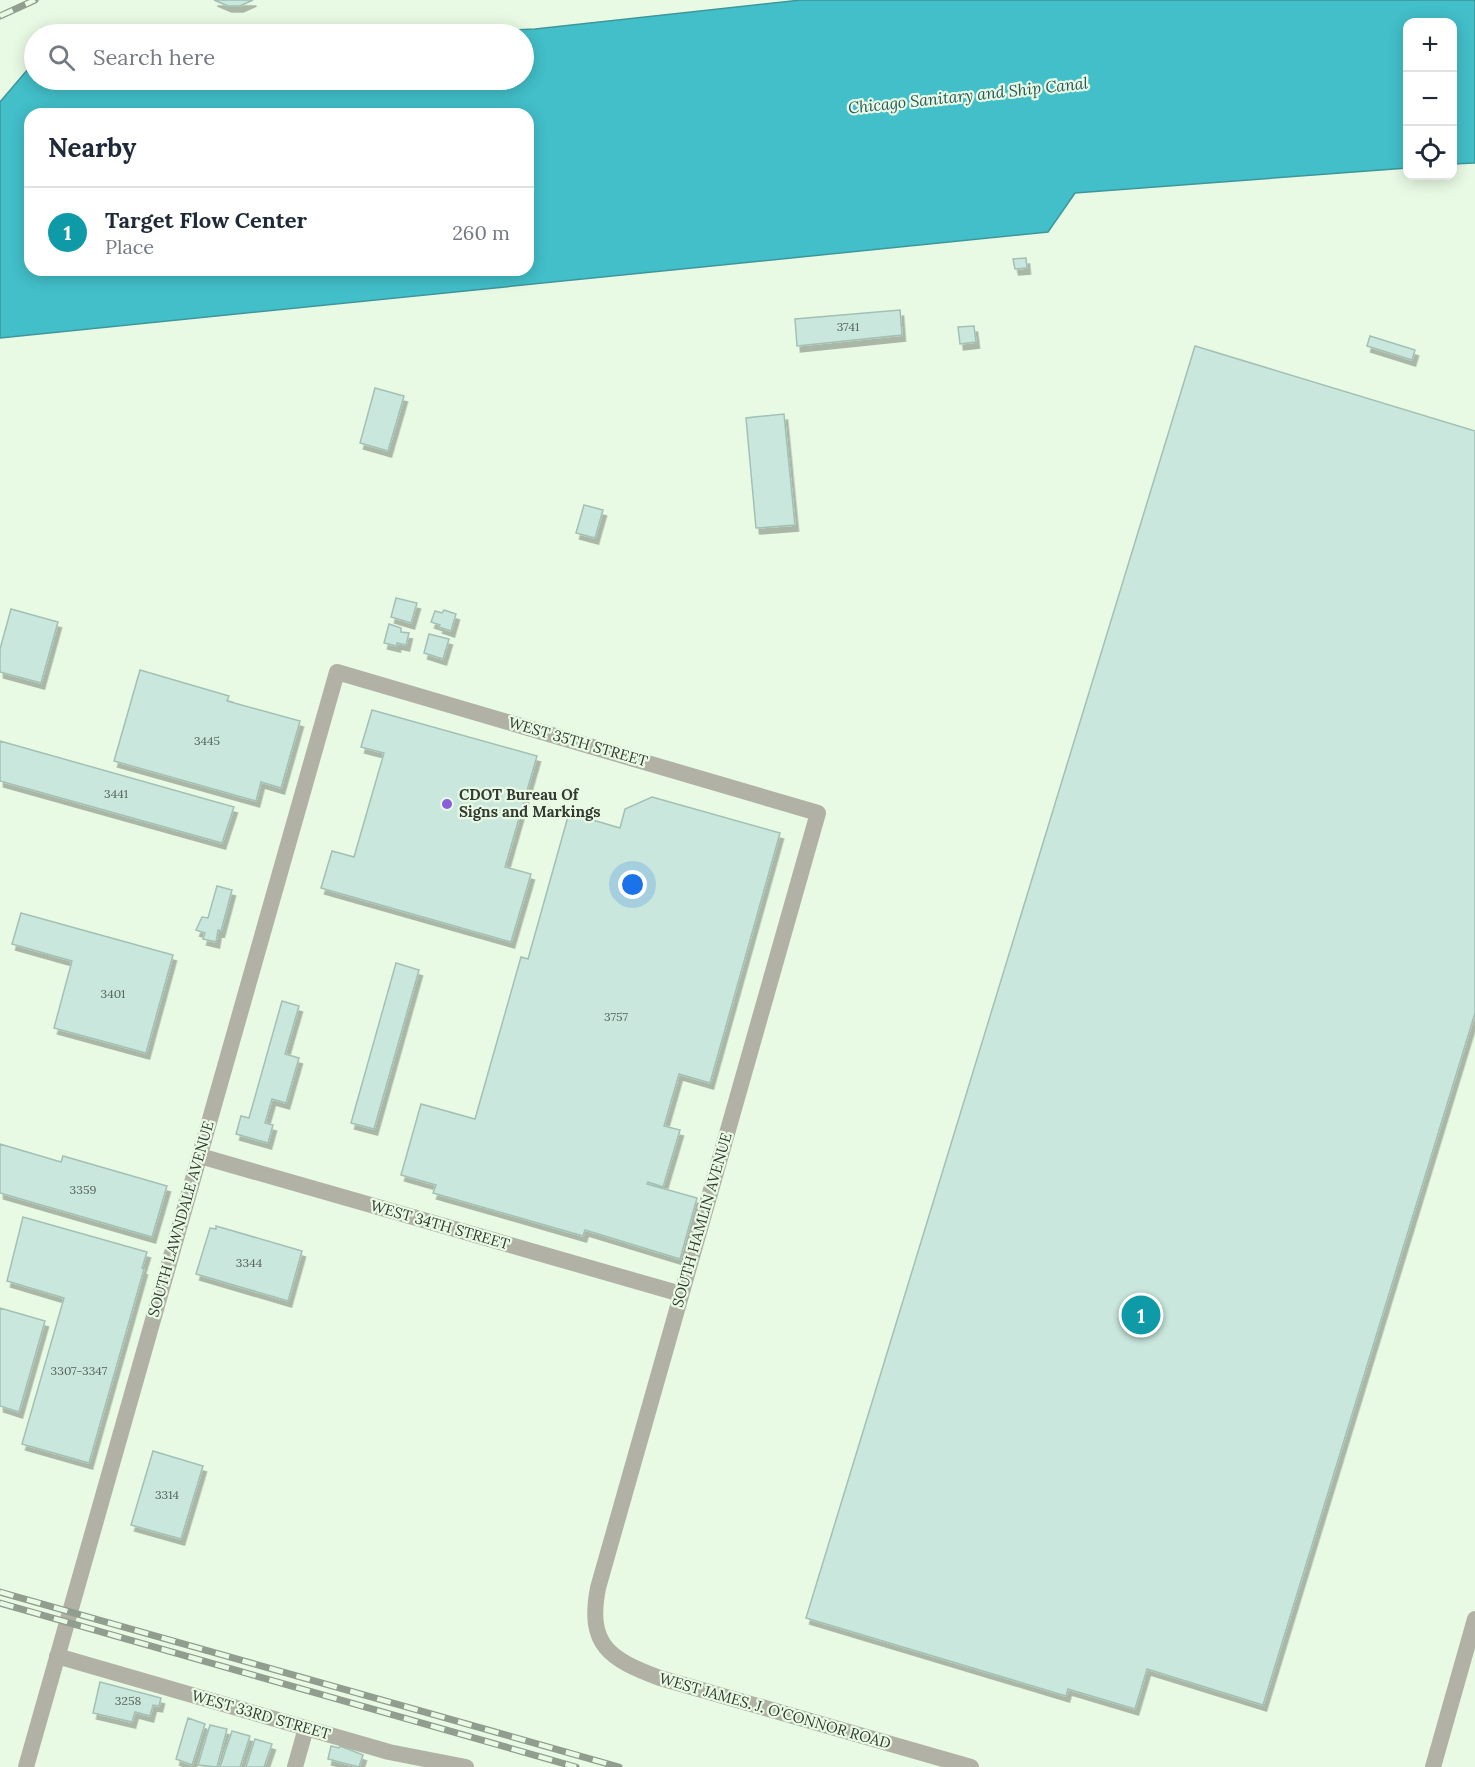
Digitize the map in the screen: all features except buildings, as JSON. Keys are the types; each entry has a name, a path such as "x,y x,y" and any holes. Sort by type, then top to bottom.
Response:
{"street":[{"name":"WEST 35TH STREET","path":"338,672 818,813"},
{"name":"SOUTH LAWNDALE AVENUE","path":"26,1767 338,672"},
{"name":"SOUTH HAMLIN AVENUE","path":"596,1628 595,1607 598,1588 818,813"},
{"name":"WEST 34TH STREET","path":"200,1156 681,1294"},
{"path":"1432,1767 1475,1620"},
{"name":"WEST JAMES. J. O'CONNOR ROAD","path":"596,1628 605,1647 635,1669 971,1767"},
{"name":"WEST 33RD STREET","path":"57,1656 389,1752 466,1767"},
{"path":"295,1767 306,1728"}],"water":[{"name":"Chicago Sanitary and Ship Canal","path":"801,0 1475,0 1475,163 1457,164 1457,18 1403,18 1403,168 1075,193 1048,232 0,338 0,102 24,74 24,90 534,90 534,29"}],"railway":[{"path":"0,16 35,0"},
{"path":"0,1592 619,1767"},
{"path":"0,1603 576,1767"}],"place":[{"name":"CDOT Bureau Of Signs and Markings","path":"447,804"},
{"name":"Target Flow Center","path":"1141,1315"}]}
